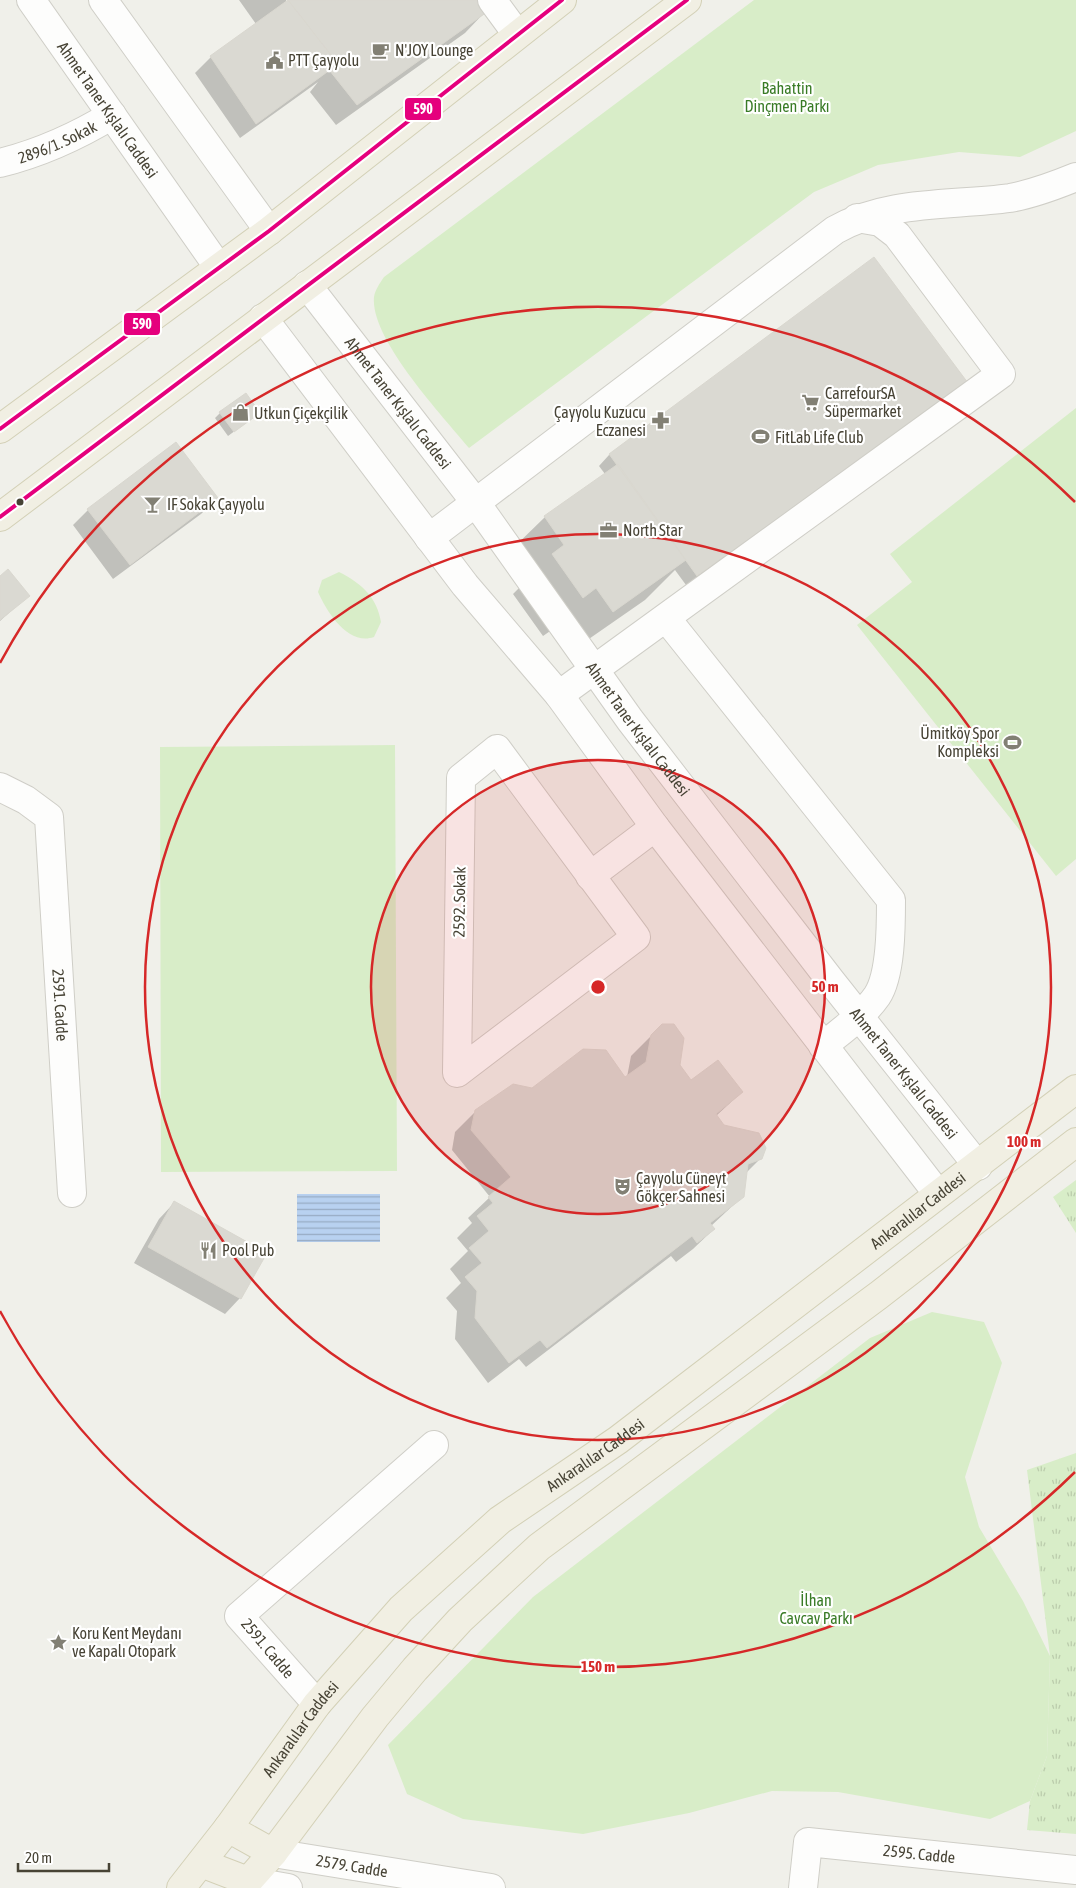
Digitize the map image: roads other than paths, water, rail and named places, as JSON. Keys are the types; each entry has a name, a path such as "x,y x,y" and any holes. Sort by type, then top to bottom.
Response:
{"main road":[{"path":"0,429 269,231 562,0"},
{"path":"0,517 687,0"},
{"name":"Ankaralılar Caddesi","path":"181,1888 228,1828 317,1704 401,1609 500,1520 618,1440 1076,1090"},
{"path":"201,1864 245,1885 273,1853 375,1717 415,1669 460,1620 524,1560 555,1535 879,1296 1076,1142"},
{"path":"978,1166 987,1210"},
{"path":"938,1194 987,1210"},
{"path":"228,1828 273,1853"}],"street":[{"name":"Ahmet Taner Kışlalı Caddesi","path":"32,0 219,268"},
{"path":"103,0 269,231"},
{"path":"492,0 517,34"},
{"name":"2896/1. Sokak","path":"0,164 48,148 82,133 112,116"},
{"path":"429,538 827,236 857,218 879,211 1015,197 1040,191 1076,177"},
{"path":"559,695 1001,374 897,235 880,222 857,218"},
{"name":"Ahmet Taner Kışlalı Caddesi","path":"307,285 476,503 636,728 978,1166"},
{"path":"263,318 465,585 559,695 655,827 938,1194"},
{"path":"666,618 891,900 889,942 878,995 860,1016 822,1046"},
{"name":"2592. Sokak","path":"497,749 590,876 636,937 457,1073 461,778 497,749"},
{"name":"2591. Cadde","path":"0,787 26,800 49,817 72,1193"},
{"path":"590,876 655,827"},
{"name":"2591. Cadde","path":"317,1704 239,1616 434,1445"},
{"name":"2595. Cadde","path":"804,1888 808,1842 1076,1870"},
{"name":"2579. Cadde","path":"273,1853 491,1888"},
{"path":"245,1885 288,1888"}],"water":[{"path":"297,1194 380,1194 380,1242 297,1242"}],"place":[{"name":"N'JOY Lounge","path":"381,50"},
{"name":"PTT Çayyolu","path":"274,60"},
{"name":"CarrefourSA Süpermarket","path":"811,402"},
{"name":"Utkun Çiçekçilik","path":"240,413"},
{"name":"Çayyolu Kuzucu Eczanesi","path":"660,421"},
{"name":"FitLab Life Club","path":"761,437"},
{"name":"IF Sokak Çayyolu","path":"153,504"},
{"name":"North Star","path":"609,530"},
{"name":"Ümitköy Spor Kompleksi","path":"1013,742"},
{"name":"Çayyolu Cüneyt Gökçer Sahnesi","path":"622,1187"},
{"name":"Pool Pub","path":"208,1250"},
{"name":"Koru Kent Meydanı ve Kapalı Otopark","path":"58,1642"}],"park label":[{"name":"Bahattin Dinçmen Parkı","path":"787,97"},
{"name":"İlhan Cavcav Parkı","path":"816,1609"}]}
